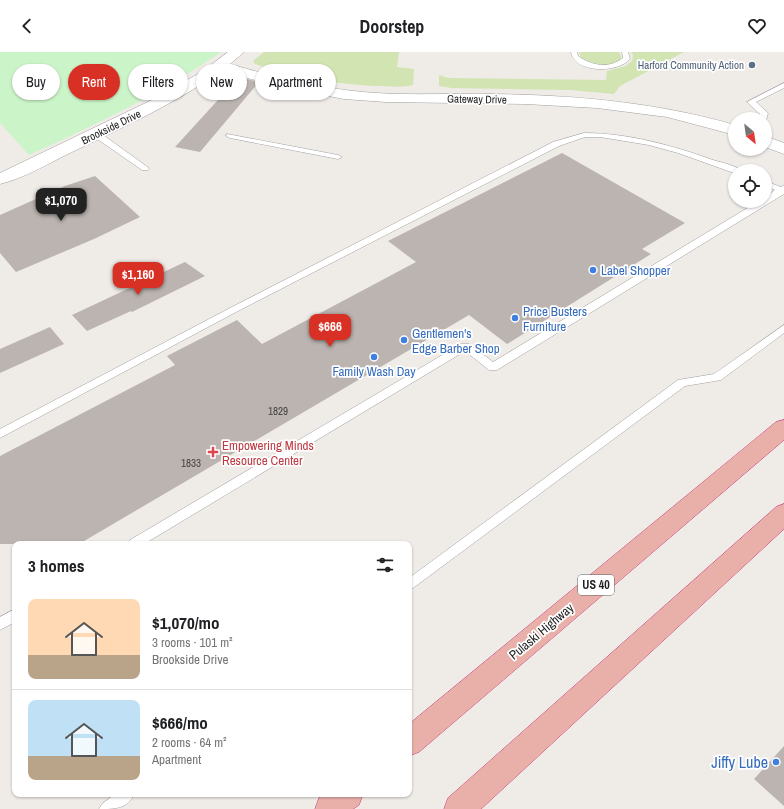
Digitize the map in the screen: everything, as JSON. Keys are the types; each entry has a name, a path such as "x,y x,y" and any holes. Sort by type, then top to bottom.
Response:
{"highway":[{"name":"Pulaski Highway","path":"412,739 784,428"},
{"path":"459,809 782,519"},
{"path":"330,809 344,797"}],"street":[{"name":"Brookside Drive","path":"222,64 236,52"},
{"name":"Gateway Drive","path":"247,74 276,82 319,91 386,98 497,98 601,103 678,115 728,128"},
{"name":"Brookside Drive","path":"6,176 154,106 196,81"},
{"path":"772,144 784,149"},
{"path":"0,162 6,176"}],"lane":[{"path":"574,52 575,57 583,63 607,67 623,63 627,59 625,52"},
{"path":"764,112 751,102 784,85"},
{"path":"96,134 145,168"},
{"path":"0,434 235,309 556,144 584,135 600,135 649,142 681,151 728,168"},
{"path":"230,136 338,157"},
{"path":"772,185 783,189"},
{"path":"772,196 783,189"},
{"path":"139,541 465,346 493,367 754,208"},
{"path":"412,584 682,383 717,377 784,328"},
{"path":"0,624 12,617"},
{"path":"107,809 123,797"}],"green space":[{"path":"0,52 221,52 203,64 196,64 196,69 188,73 188,64 128,64 128,100 143,100 29,155 0,123"},
{"path":"264,52 399,52 397,67 414,69 413,85 399,87 336,83 336,64 255,64 253,61"},
{"path":"579,52 619,52 621,59 611,64 601,65 591,63 581,58"},
{"path":"631,52 684,52 620,86 614,94 570,90 452,88 439,86 439,75 448,78 606,80 607,71 626,66 632,61 633,55"}],"building":[{"path":"247,79 255,81 255,87 247,96"},
{"path":"218,100 244,100 200,152 175,147"},
{"path":"562,153 685,223 642,249 651,254 507,344 469,315 84,541 12,541 12,544 0,544 0,456 175,365 167,356 237,320 262,344 416,262 388,241"},
{"path":"95,176 140,217 94,239 16,272 0,253 0,215 65,186"},
{"path":"185,262 205,276 132,312 131,311 87,331 72,315"},
{"path":"50,327 64,344 0,373 0,349"},
{"name":"Jiffy Lube","path":"784,746 784,806 754,779"}],"place":[{"name":"Harford Community Action","path":"752,65"},
{"name":"Label Shopper","path":"593,270"},
{"name":"Price Busters Furniture","path":"515,318"},
{"name":"Gentlemen's Edge Barber Shop","path":"404,340"},
{"name":"Family Wash Day","path":"374,357"},
{"name":"Empowering Minds Resource Center","path":"213,452"},
{"name":"Jiffy Lube","path":"776,762"}]}
